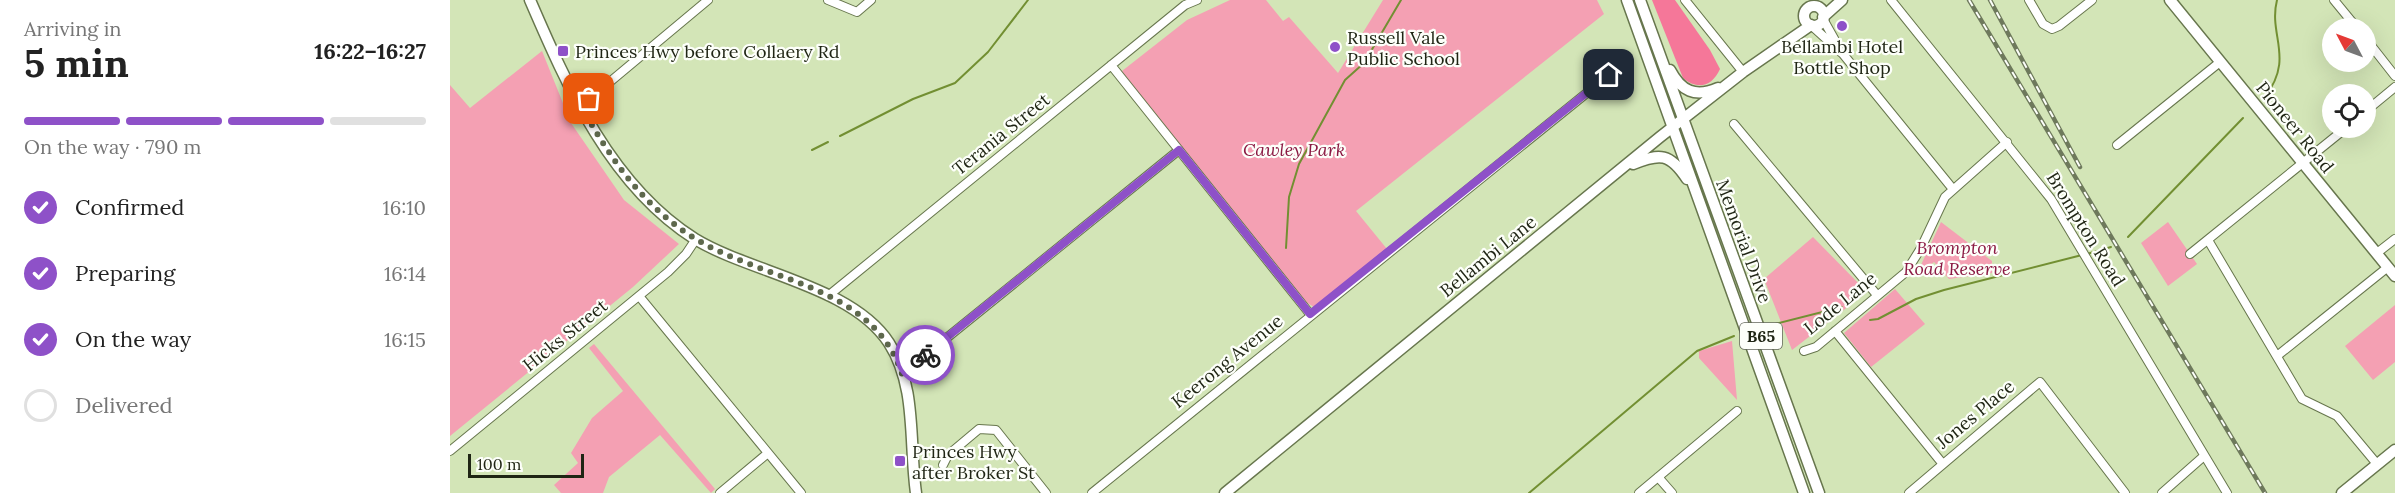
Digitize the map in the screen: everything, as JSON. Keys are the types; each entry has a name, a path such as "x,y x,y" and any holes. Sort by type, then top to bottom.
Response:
{"main road":[{"path":"530,0 581,106 625,176 650,203 696,239 726,255 828,296 857,312 881,332 896,355 908,399 916,493"},
{"name":"Memorial Drive","path":"1627,0 1804,493"},
{"name":"Memorial Drive","path":"1640,0 1819,493"},
{"path":"1774,49 1808,9 1833,0"},
{"path":"1774,49 1812,26 1820,24 1823,18 1842,0"},
{"name":"Pioneer Road","path":"2170,0 2392,272"},
{"path":"1816,7 1822,12 1823,18"},
{"path":"1804,14 1805,20 1812,26"},
{"path":"1657,46 1672,75 1684,90 1704,94 1729,83"},
{"name":"Bellambi Lane","path":"1225,493 1672,128 1774,49"},
{"path":"1624,167 1648,158 1664,157 1681,171 1696,195"},
{"path":"2342,493 2395,450"}],"street":[{"path":"581,106 708,0"},
{"path":"828,0 857,12 872,0"},
{"name":"Terania Street","path":"828,296 1185,5 1197,0"},
{"path":"1685,0 1743,72"},
{"name":"Brompton Road","path":"1892,0 2051,199 2228,493"},
{"path":"2029,0 2049,28 2057,28 2092,0"},
{"path":"2334,0 2349,18"},
{"path":"1823,18 1843,54"},
{"path":"1812,26 1843,54 1952,188"},
{"path":"2376,52 2395,76"},
{"path":"2117,145 2220,62"},
{"path":"1111,65 1310,314"},
{"name":"Keerong Avenue","path":"1092,493 1310,314 1609,75"},
{"path":"2376,103 2395,87"},
{"path":"1734,124 1878,295"},
{"path":"2190,254 2334,138"},
{"name":"Lode Lane","path":"1804,351 1816,347 1906,272 1915,260 1939,206 1952,188 2007,142"},
{"path":"902,374 1179,150"},
{"name":"Hicks Street","path":"450,451 639,296 686,254 696,239"},
{"path":"2377,254 2395,239"},
{"path":"2208,240 2302,399 2337,416 2377,464"},
{"path":"2277,356 2392,272"},
{"path":"639,296 801,493"},
{"path":"1834,331 1942,464"},
{"name":"Jones Place","path":"1909,493 2040,382 2125,493"},
{"path":"1639,493 1737,411"},
{"path":"943,465 948,455 979,429 996,430 1046,493"},
{"path":"720,493 768,453"},
{"path":"2162,493 2204,456"},
{"path":"1658,477 1671,493"}],"green space":[{"name":"Cawley Park","path":"1230,0 1266,0 1283,21 1289,17 1338,73 1383,0 1597,0 1604,14 1356,211 1387,249 1314,307 1306,302 1129,85 1122,71 1187,20"},
{"path":"542,51 571,123 624,200 679,244 633,287 450,436 450,85 470,108"},
{"name":"Brompton Road Reserve","path":"1941,222 1992,261 1992,273 1949,279 1934,262 1923,271 1920,267"},
{"path":"2168,222 2197,264 2168,286 2141,243"},
{"path":"1813,237 1867,292 1792,350 1764,279"},
{"path":"1895,289 1925,324 1871,367 1844,333"},
{"path":"2395,305 2395,362 2373,380 2345,346"},
{"path":"1732,341 1737,400 1699,358 1699,351"},
{"path":"594,344 715,489 711,493 660,435 609,477 603,493 561,493 554,485 578,463 571,453 592,418 623,391 589,348"}],"shaded area":[{"path":"1652,0 1675,0 1710,50 1720,69 1713,80 1699,85 1683,78"}],"waterway":[{"path":"840,136 913,99 955,83 988,52 1028,0"},
{"path":"1286,248 1289,197 1299,164 1345,80 1364,63 1401,0"},
{"path":"2265,97 2274,83 2280,58 2275,13 2277,0"},
{"path":"2128,237 2243,118"},
{"path":"812,150 828,142"},
{"path":"2087,254 2111,247"},
{"path":"1870,320 1878,319 1916,299 1944,290 2082,255"},
{"path":"1763,327 1842,307"},
{"path":"1529,493 1697,351 1734,336"}],"railway":[{"path":"1969,0 2265,493"},
{"path":"1990,0 2080,167"}],"way so far":[{"path":"589,99 581,106 615,164 638,191 671,221 717,251 844,303 881,332 896,355 902,374 925,355"}],"place":[{"name":"Bellambi Hotel Bottle Shop","path":"1842,26"},
{"name":"Russell Vale Public School","path":"1335,47"},
{"name":"Princes Hwy before Collaery Rd","path":"563,51"},
{"name":"Princes Hwy after Broker St","path":"900,461"}],"route":[{"path":"925,355 1179,150 1310,314 1609,75"}]}
